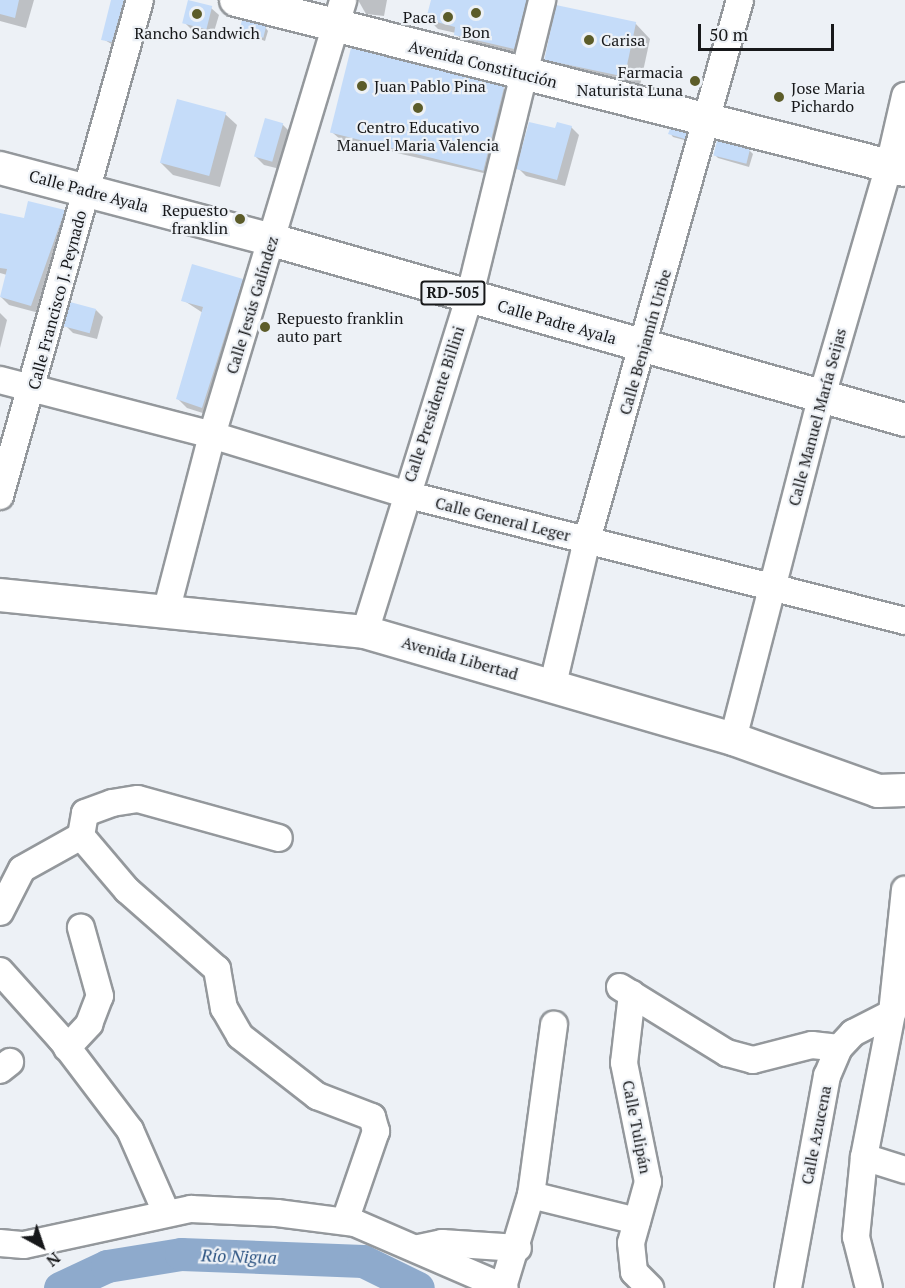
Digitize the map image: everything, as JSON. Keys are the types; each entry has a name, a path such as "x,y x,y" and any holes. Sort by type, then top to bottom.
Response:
{"main road":[{"name":"Avenida Constitución","path":"236,0 339,14 523,73 897,168"},
{"name":"Calle Padre Ayala","path":"0,168 272,240 469,298 905,420"},
{"name":"Avenida Libertad","path":"0,595 365,632 553,684 732,739 878,791 905,790"}],"street":[{"name":"Calle Francisco J. Peynado","path":"0,496 33,389 140,0"},
{"name":"Calle Presidente Billini","path":"365,632 405,494 469,298 542,0"},
{"name":"Calle Benjamín Uribe","path":"553,684 587,540 645,347 740,0"},
{"name":"Calle Jesús Galíndez","path":"166,612 212,435 339,14"},
{"name":"Calle Manuel María Seijas","path":"732,739 822,396 897,168 905,96"},
{"name":"Calle General Leger","path":"0,380 212,435 405,494 905,621"},
{"path":"81,836 85,813 138,799 279,838"},
{"path":"0,912 22,869 81,836"},
{"path":"81,836 127,890 217,969 224,1008 240,1036 316,1096 372,1117 376,1131 345,1221"},
{"path":"869,1288 856,1237 864,1157 892,1013 905,890"},
{"path":"67,1048 89,1024 100,996 81,928"},
{"path":"0,972 67,1048 130,1130 166,1212"},
{"name":"Calle Tulipán","path":"650,1288 634,1272 631,1243 648,1182 624,1063 626,990 728,1053 753,1060 812,1045 839,1048"},
{"name":"Calle Azucena","path":"788,1288 827,1076 839,1048 853,1033 892,1013"},
{"path":"0,1243 24,1245 166,1212 191,1209 277,1213 345,1221 419,1248 504,1287 518,1248 531,1195 554,1025"},
{"path":"864,1157 905,1170"},
{"path":"531,1195 637,1221"},
{"path":"419,1248 442,1243 518,1248"}],"building":[{"path":"0,0 19,0 15,18 0,14"},
{"path":"111,0 124,0 112,42 101,40"},
{"name":"Rancho Sandwich","path":"188,0 212,6 206,29 182,23"},
{"path":"431,0 527,0 514,49 454,35 455,27 426,19"},
{"name":"Carisa","path":"556,5 636,22 625,77 544,60"},
{"path":"242,20 266,26 263,38 239,32"},
{"name":"Centro Educativo Manuel Maria Valencia","path":"351,48 504,86 483,171 330,132"},
{"path":"177,99 226,112 209,176 160,163"},
{"path":"265,118 283,123 272,162 254,156"},
{"path":"529,122 555,128 557,122 572,126 557,180 516,169"},
{"path":"670,129 687,133 685,139 668,134"},
{"path":"717,141 750,149 746,164 713,156"},
{"path":"28,201 65,210 31,306 0,297 7,269 0,268 0,213 24,218"},
{"path":"192,264 243,279 202,408 176,399 203,307 181,301"},
{"path":"70,302 96,309 90,333 64,326"}],"waterway":[{"name":"Río Nigua","path":"60,1288 107,1266 181,1254 363,1261 418,1288"}],"place":[{"name":"Bon","path":"476,13"},
{"name":"Rancho Sandwich","path":"197,14"},
{"name":"Paca","path":"448,17"},
{"name":"Carisa","path":"589,40"},
{"name":"Farmacia Naturista Luna","path":"695,81"},
{"name":"Juan Pablo Pina","path":"362,86"},
{"name":"Jose Maria Pichardo","path":"779,97"},
{"name":"Centro Educativo Manuel Maria Valencia","path":"418,108"},
{"name":"Repuesto franklin","path":"240,219"},
{"name":"Repuesto franklin auto part","path":"265,327"}]}
